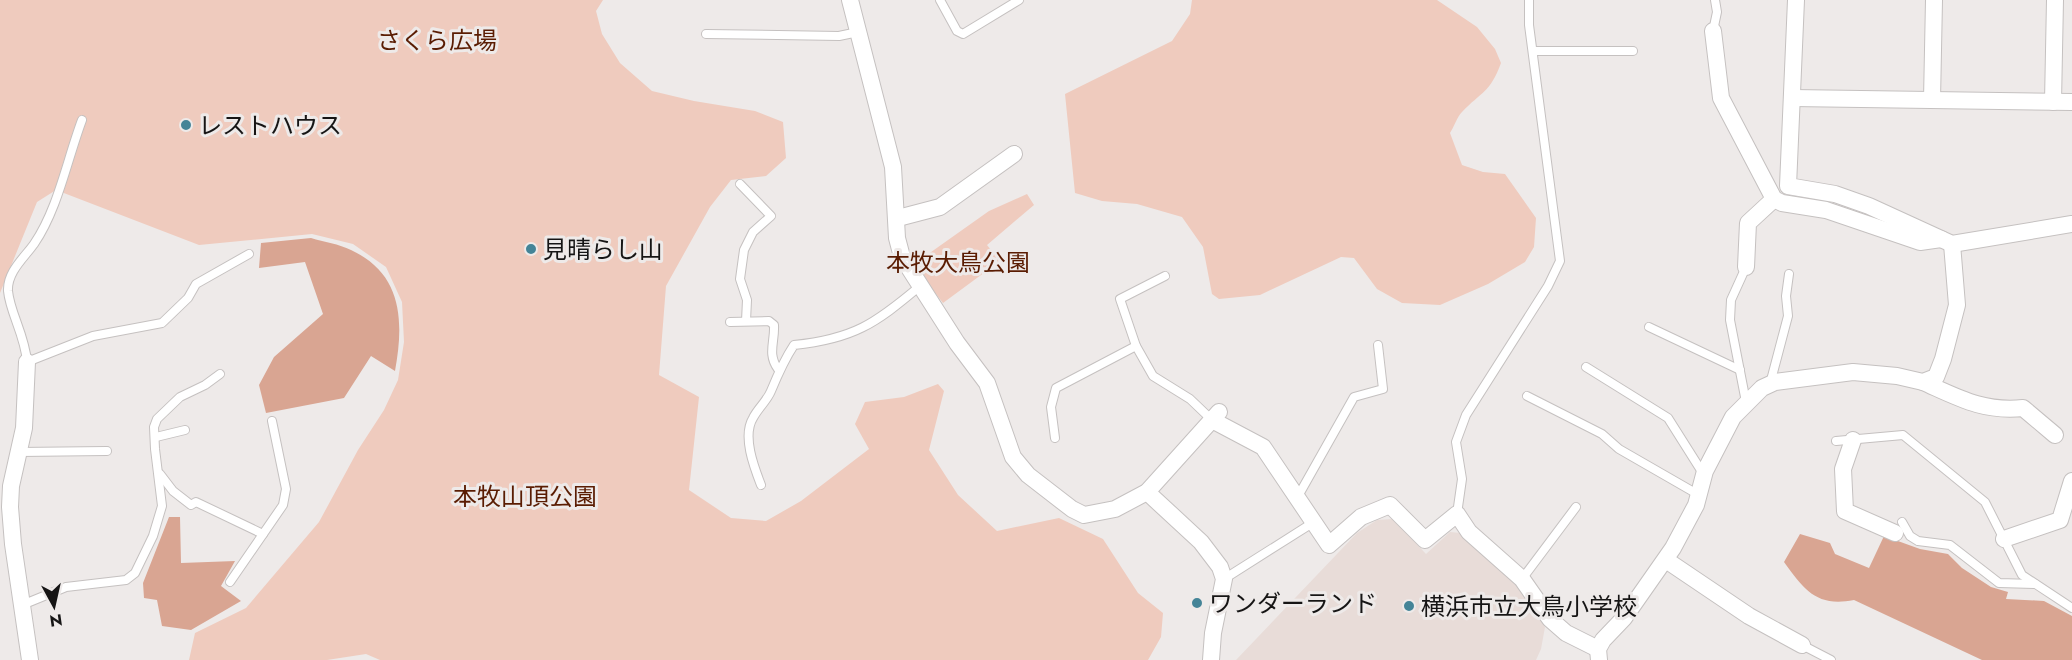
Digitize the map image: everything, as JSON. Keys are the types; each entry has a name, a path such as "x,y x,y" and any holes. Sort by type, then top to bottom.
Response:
{"street":[{"path":"850,0 893,167 898,218 897,238 902,257 987,383 1013,457 1028,475 1084,515 1115,509 1148,492 1215,416 1263,447 1329,545 1361,517 1390,505 1425,540 1456,514 1469,532 1522,579 1550,619 1566,633 1599,654 1666,560 1696,505 1704,476 1733,417 1746,402 1770,384 1853,372 1897,376 1923,382 1990,408 1999,410 2024,408 2055,435"},
{"path":"1796,0 1788,186 1834,194 1869,206 1946,242"},
{"path":"1932,100 1934,0"},
{"path":"2053,102 2055,0"},
{"path":"1713,31 1721,98 1774,199 1782,203 1826,210 1920,242 1946,242 2072,224"},
{"path":"1792,98 2072,102"},
{"path":"898,218 940,207 1014,154"},
{"path":"1746,267 1748,223 1774,199"},
{"path":"1923,382 1936,377 1957,305 1946,242"},
{"path":"27,362 24,428 11,486 10,507 30,660"},
{"path":"1845,441 1843,469 1845,512 1899,527"},
{"path":"2004,539 2060,520 2072,481"},
{"path":"1148,492 1201,542 1220,567 1224,579 1214,633 1212,660"},
{"path":"1666,560 1749,616 1802,645"}],"lane":[{"path":"940,0 957,31 963,34 1019,0"},
{"path":"1456,514 1462,479 1456,442 1466,415 1548,286 1560,261 1533,51 1529,0"},
{"path":"1713,31 1718,12 1715,0"},
{"path":"706,34 839,36 858,33"},
{"path":"1533,51 1633,51"},
{"path":"82,120 44,225 33,245 21,258 9,283 8,293 24,340 27,362 93,336 162,323 188,298 196,284 249,254"},
{"path":"740,184 771,216 753,232 744,250 740,279 747,300 747,321"},
{"path":"1746,267 1731,300 1730,320 1746,402"},
{"path":"1770,384 1788,316 1786,296 1789,274"},
{"path":"1165,276 1119,299 1136,346 1153,376 1215,416"},
{"path":"761,486 755,470 748,432 752,419 770,393 778,369 794,345 830,341 861,329 889,312 920,286"},
{"path":"730,322 769,321 774,325 772,361 778,369"},
{"path":"1649,327 1740,370"},
{"path":"1297,498 1354,397 1383,389 1378,345"},
{"path":"1056,438 1051,407 1056,388 1136,346"},
{"path":"1586,368 1668,418 1704,476"},
{"path":"22,605 66,587 126,580 135,573 153,536 162,506 154,427 166,408 220,374"},
{"path":"1527,396 1602,434 1619,449 1699,495"},
{"path":"230,582 283,504 286,489 272,421"},
{"path":"156,437 185,430"},
{"path":"1845,441 1904,435 1985,502 2022,575 2072,608"},
{"path":"19,452 107,451"},
{"path":"157,468 173,491 191,505 195,502 263,534"},
{"path":"1522,579 1576,507"},
{"path":"1224,579 1314,522"},
{"path":"1899,527 1918,541 1950,545 1999,583 2036,584"},
{"path":"1802,645 1830,660"}],"shaded area":[{"path":"311,238 346,248 368,260 381,272 390,286 399,318 395,371 371,356 344,398 266,413 259,385 274,357 323,314 305,262 259,268 261,243"},
{"path":"169,517 180,517 181,563 235,561 221,586 241,601 191,630 162,626 157,600 144,598 143,583"},
{"name":"横浜市立大鳥小学校","path":"1393,519 1426,554 1450,532 1460,533 1515,584 1545,627 1541,649 1536,660 1236,660 1357,533 1377,520"},
{"path":"1800,534 1830,543 1835,554 1869,568 1884,536 1920,549 1948,554 1962,568 1991,587 2008,592 2006,599 2044,601 2072,616 2072,660 1982,660 1854,600 1841,602 1821,599 1806,589 1784,562"}],"green space":[{"name":"本牧山頂公園","path":"0,0 603,0 596,11 602,34 620,63 652,91 694,101 755,111 783,122 786,158 766,176 731,180 710,207 666,286 659,375 699,397 689,490 731,518 766,521 801,501 869,449 855,424 865,402 904,397 938,384 944,391 929,450 958,495 997,531 1059,518 1103,539 1138,593 1163,613 1161,637 1148,660 380,660 366,654 327,660 189,660 195,633 246,608 319,522 358,450 384,410 398,380 404,342 402,302 386,267 353,244 312,234 199,245 56,190 37,202 0,293"},
{"path":"1192,0 1437,0 1477,27 1495,49 1501,63 1489,86 1460,114 1450,133 1462,165 1483,172 1505,174 1536,218 1534,247 1525,262 1488,284 1440,305 1402,303 1377,289 1354,258 1341,257 1260,295 1219,299 1212,294 1203,247 1182,217 1137,204 1102,201 1075,193 1065,94 1172,41 1190,14"},
{"name":"本牧大鳥公園","path":"1027,194 1034,205 987,245 1000,261 943,303 925,280 917,262 989,211"}],"place":[{"name":"レストハウス","path":"186,125"},
{"name":"見晴らし山","path":"531,249"},
{"name":"ワンダーランド","path":"1197,603"},
{"name":"横浜市立大鳥小学校","path":"1409,606"}],"park label":[{"name":"さくら広場","path":"437,40"}]}
